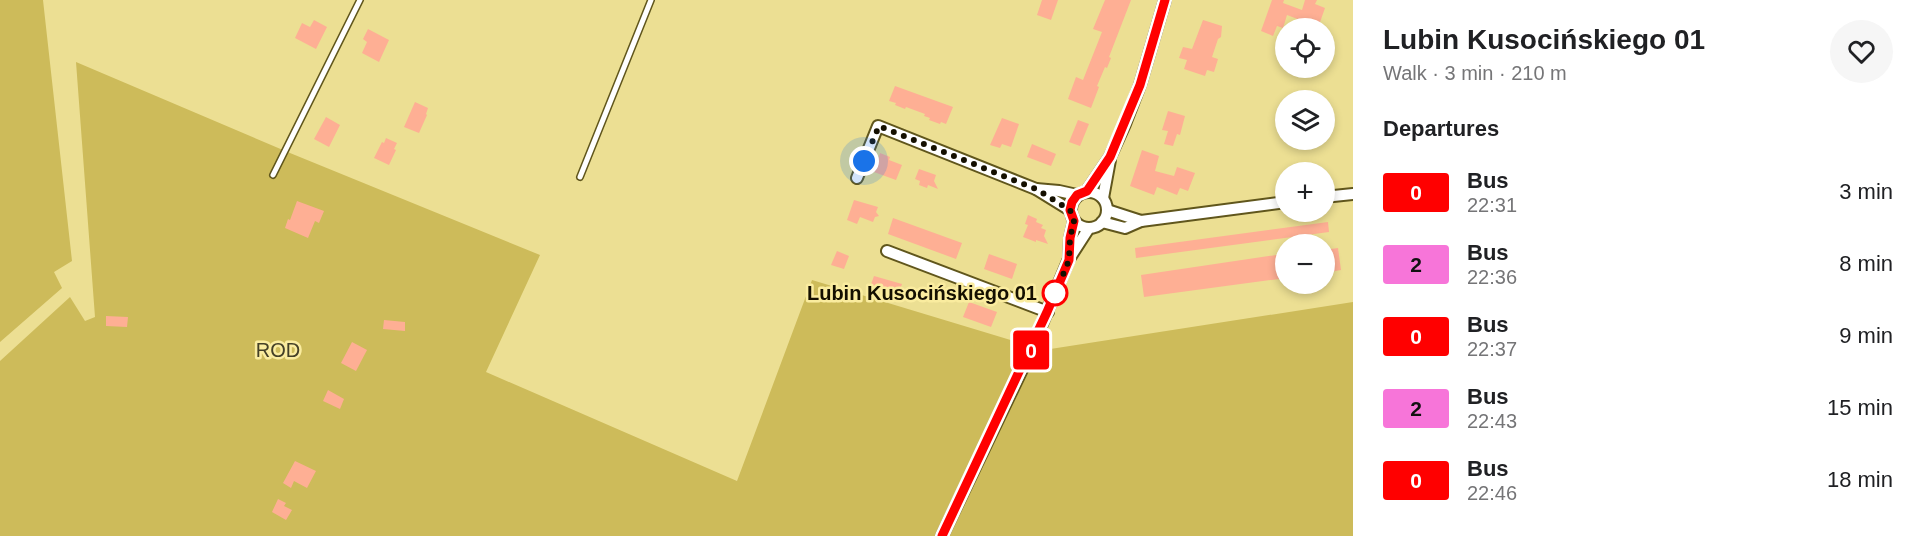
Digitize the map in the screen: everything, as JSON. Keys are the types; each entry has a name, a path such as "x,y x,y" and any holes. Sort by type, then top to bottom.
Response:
{"street":[{"path":"1074,221 1081,226 1096,227 1102,222 1107,210 1103,198 1110,157 1140,85 1165,0"},
{"path":"857,178 879,126 1036,189 1070,210"},
{"path":"1069,260 1070,238 1074,221 1070,210 1072,202 1082,193 1110,157"},
{"path":"1036,189 1096,193 1103,198"},
{"path":"1335,196 1353,194"},
{"path":"1102,222 1125,228 1141,221 1275,203"},
{"path":"1107,210 1141,221"},
{"path":"942,536 1069,260 1089,228"},
{"path":"887,251 1047,312"}],"lane":[{"path":"273,175 360,0"},
{"path":"580,177 651,0"}],"green space":[{"path":"0,0 43,0 72,261 54,272 62,288 0,342"},
{"name":"ROD","path":"76,62 290,153 540,255 486,372 737,481 812,280 1044,350 1353,302 1353,536 0,536 0,361 70,297 85,321 95,317"}],"building":[{"path":"1042,0 1058,0 1051,20 1037,15"},
{"path":"1105,0 1131,0 1109,57 1111,58 1097,86 1099,87 1091,108 1068,99 1076,77 1083,80 1102,32 1093,29"},
{"path":"1272,0 1284,0 1283,3 1302,10 1305,0 1317,0 1315,4 1325,8 1321,18 1295,18 1287,15 1286,18 1275,18 1273,36 1261,31"},
{"path":"314,20 327,27 316,49 295,38 302,23 310,27"},
{"path":"1203,20 1222,26 1221,37 1218,39 1212,57 1218,59 1214,72 1207,70 1205,76 1184,69 1187,60 1179,58 1183,47 1192,49"},
{"path":"368,29 389,40 379,62 362,53 367,42 363,39"},
{"path":"895,86 953,107 946,124 929,120 930,118 924,116 925,114 906,107 905,109 889,101"},
{"path":"415,102 428,108 419,133 404,127"},
{"path":"1168,111 1185,116 1180,135 1177,134 1173,146 1164,144 1168,131 1162,130"},
{"path":"326,117 340,125 329,147 314,139"},
{"path":"1002,118 1019,124 1011,147 1002,144 1000,148 990,145"},
{"path":"1078,120 1089,124 1080,146 1069,142"},
{"path":"386,138 397,143 389,165 374,158"},
{"path":"1032,144 1056,154 1051,166 1027,157"},
{"path":"1142,150 1159,156 1155,171 1174,176 1177,167 1195,173 1188,191 1180,188 1177,195 1157,187 1154,195 1130,186"},
{"path":"880,153 890,157 889,160 902,165 896,180 874,172"},
{"path":"919,169 936,175 934,181 938,189 928,185 927,188 919,185 920,181 915,179"},
{"path":"854,200 878,207 876,212 879,216 875,217 873,222 860,217 857,224 847,220"},
{"path":"297,201 324,211 319,223 315,221 308,238 285,228"},
{"path":"1028,215 1043,225 1041,228 1046,230 1044,236 1048,244 1023,237 1028,225 1025,224"},
{"path":"893,218 962,243 956,259 888,234"},
{"path":"1328,222 1329,232 1275,234 1275,239 1136,258 1135,248"},
{"path":"1335,248 1338,248 1341,270 1335,271"},
{"path":"837,251 849,256 844,269 831,265"},
{"path":"989,254 1017,264 1012,279 984,269"},
{"path":"1275,255 1275,279 1144,297 1141,275"},
{"path":"874,276 902,284 898,296 870,287"},
{"path":"969,302 997,312 991,327 963,317"},
{"path":"106,316 128,317 127,327 106,326"},
{"path":"384,320 405,322 405,331 383,329"},
{"path":"352,342 367,350 356,371 341,363"},
{"path":"328,390 344,399 340,409 323,401"},
{"path":"295,461 316,471 307,488 294,481 291,488 283,483"},
{"path":"278,499 292,510 286,520 272,512"}],"bus line":[{"name":"0","path":"942,536 1029,355 1069,260 1070,238 1074,221 1070,210 1072,202 1077,195 1087,191 1110,157 1140,85 1165,0"}],"place":[{"name":"Lubin Kusocińskiego 01","path":"1055,293"}],"route":[{"path":"864,161 879,126 1036,189 1070,210 1074,221 1070,238 1069,260 1054,297 1055,293"}]}
